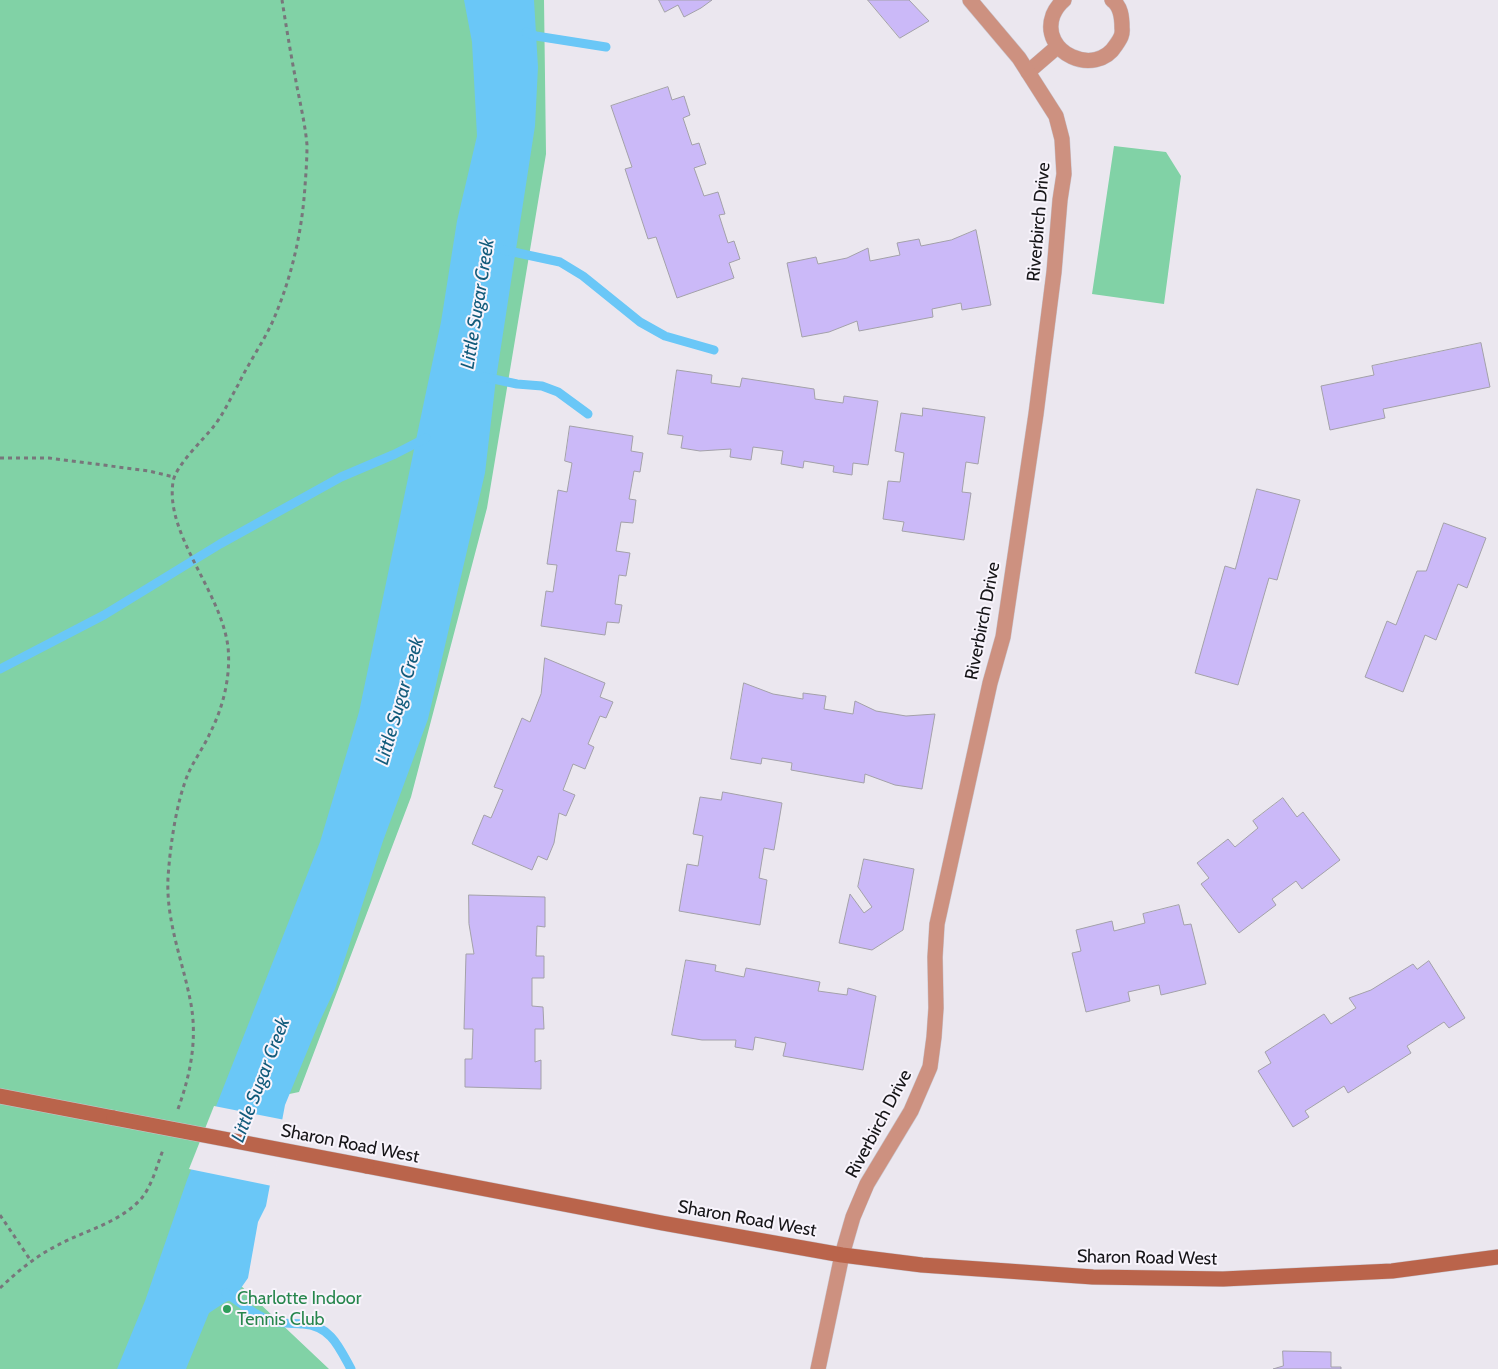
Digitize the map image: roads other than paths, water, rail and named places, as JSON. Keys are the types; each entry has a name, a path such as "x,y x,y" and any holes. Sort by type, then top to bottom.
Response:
{"main road":[{"name":"Sharon Road West","path":"0,1096 652,1221 842,1255 922,1265 1093,1277 1214,1279 1392,1271 1498,1257"}],"street":[{"name":"Riverbirch Drive","path":"818,1369 842,1255 854,1217 867,1184 910,1111 930,1067 936,1008 935,957 937,924 990,683 1003,637 1036,414 1054,272 1064,174 1062,139 1056,116 1019,58 970,0"},
{"path":"1064,0 1057,5 1051,21 1051,33 1058,47 1070,57 1093,61 1111,53 1122,34 1122,15 1112,0"},
{"path":"1028,72 1058,47"}],"water":[{"name":"Little Sugar Creek","path":"464,0 534,0 538,67 535,126 496,379 485,473 428,719 383,841 335,989 285,1105 266,1206 258,1222 248,1278 234,1298 209,1313 186,1369 117,1369 145,1301 187,1180 320,842 359,712 441,322 457,221 477,136 472,42"}],"waterway":[{"path":"526,32 536,36 606,47"},
{"name":"Little Sugar Creek","path":"504,250 560,262 583,276 640,322 665,336 714,350"},
{"name":"Little Sugar Creek","path":"484,377 517,384 542,386 558,392 588,414"},
{"path":"0,669 104,615 220,544 341,477 395,454 426,438"},
{"path":"226,1293 254,1313 266,1319 279,1323 303,1324 321,1329 333,1339 351,1369"}],"place":[{"name":"Charlotte Indoor Tennis Club","path":"227,1309"}]}
